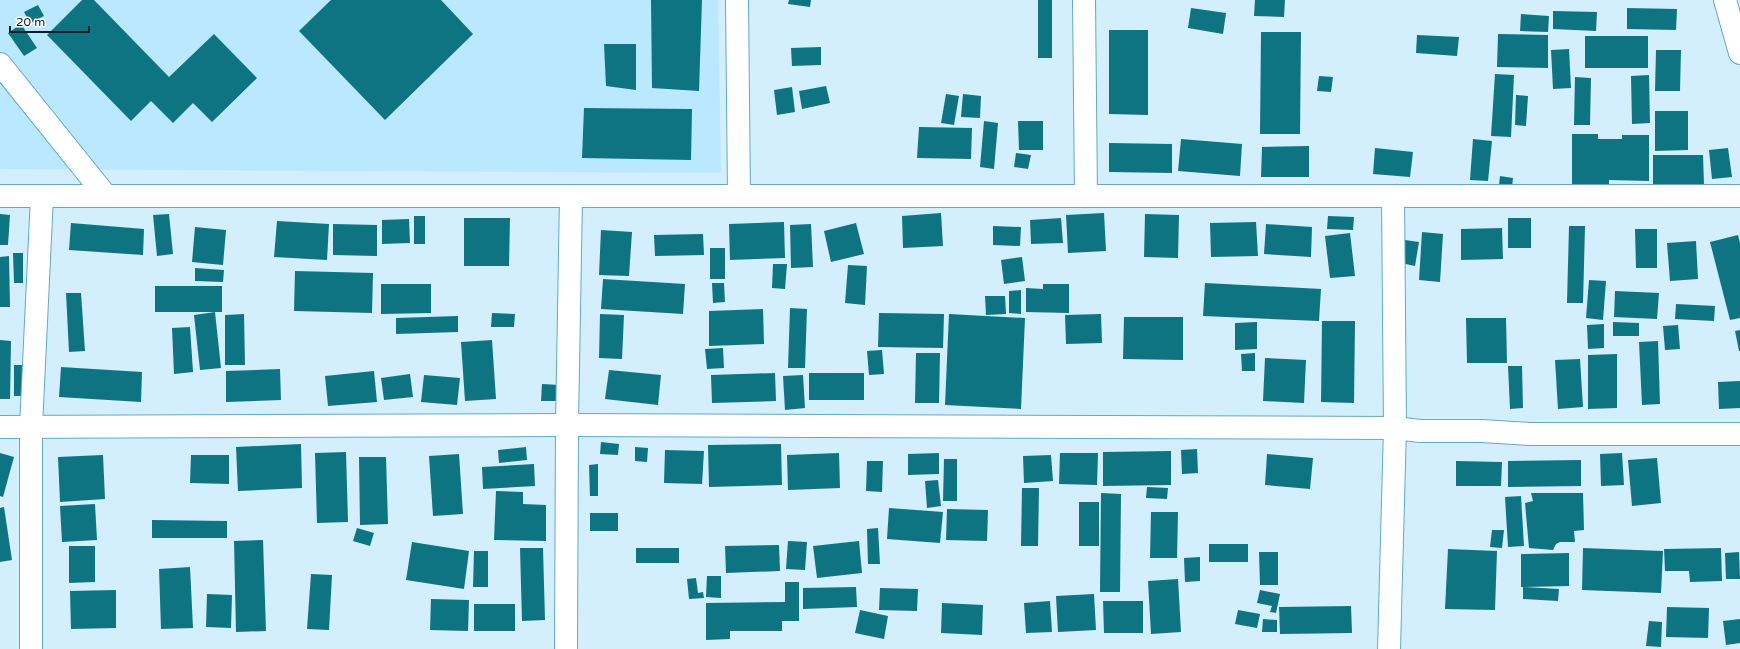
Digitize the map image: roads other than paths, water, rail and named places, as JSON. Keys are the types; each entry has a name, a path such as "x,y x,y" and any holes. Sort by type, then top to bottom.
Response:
{"street":[{"path":"737,0 739,196"},
{"path":"1084,0 1086,196"},
{"path":"1725,0 1740,53"},
{"path":"0,64 106,196"},
{"path":"0,196 1740,196"},
{"path":"31,649 31,427 42,196"},
{"path":"566,649 567,425 571,196"},
{"path":"1389,649 1395,428 1393,196"},
{"path":"0,427 567,425 1395,428 1420,431 1482,431 1530,434 1740,434"}]}
